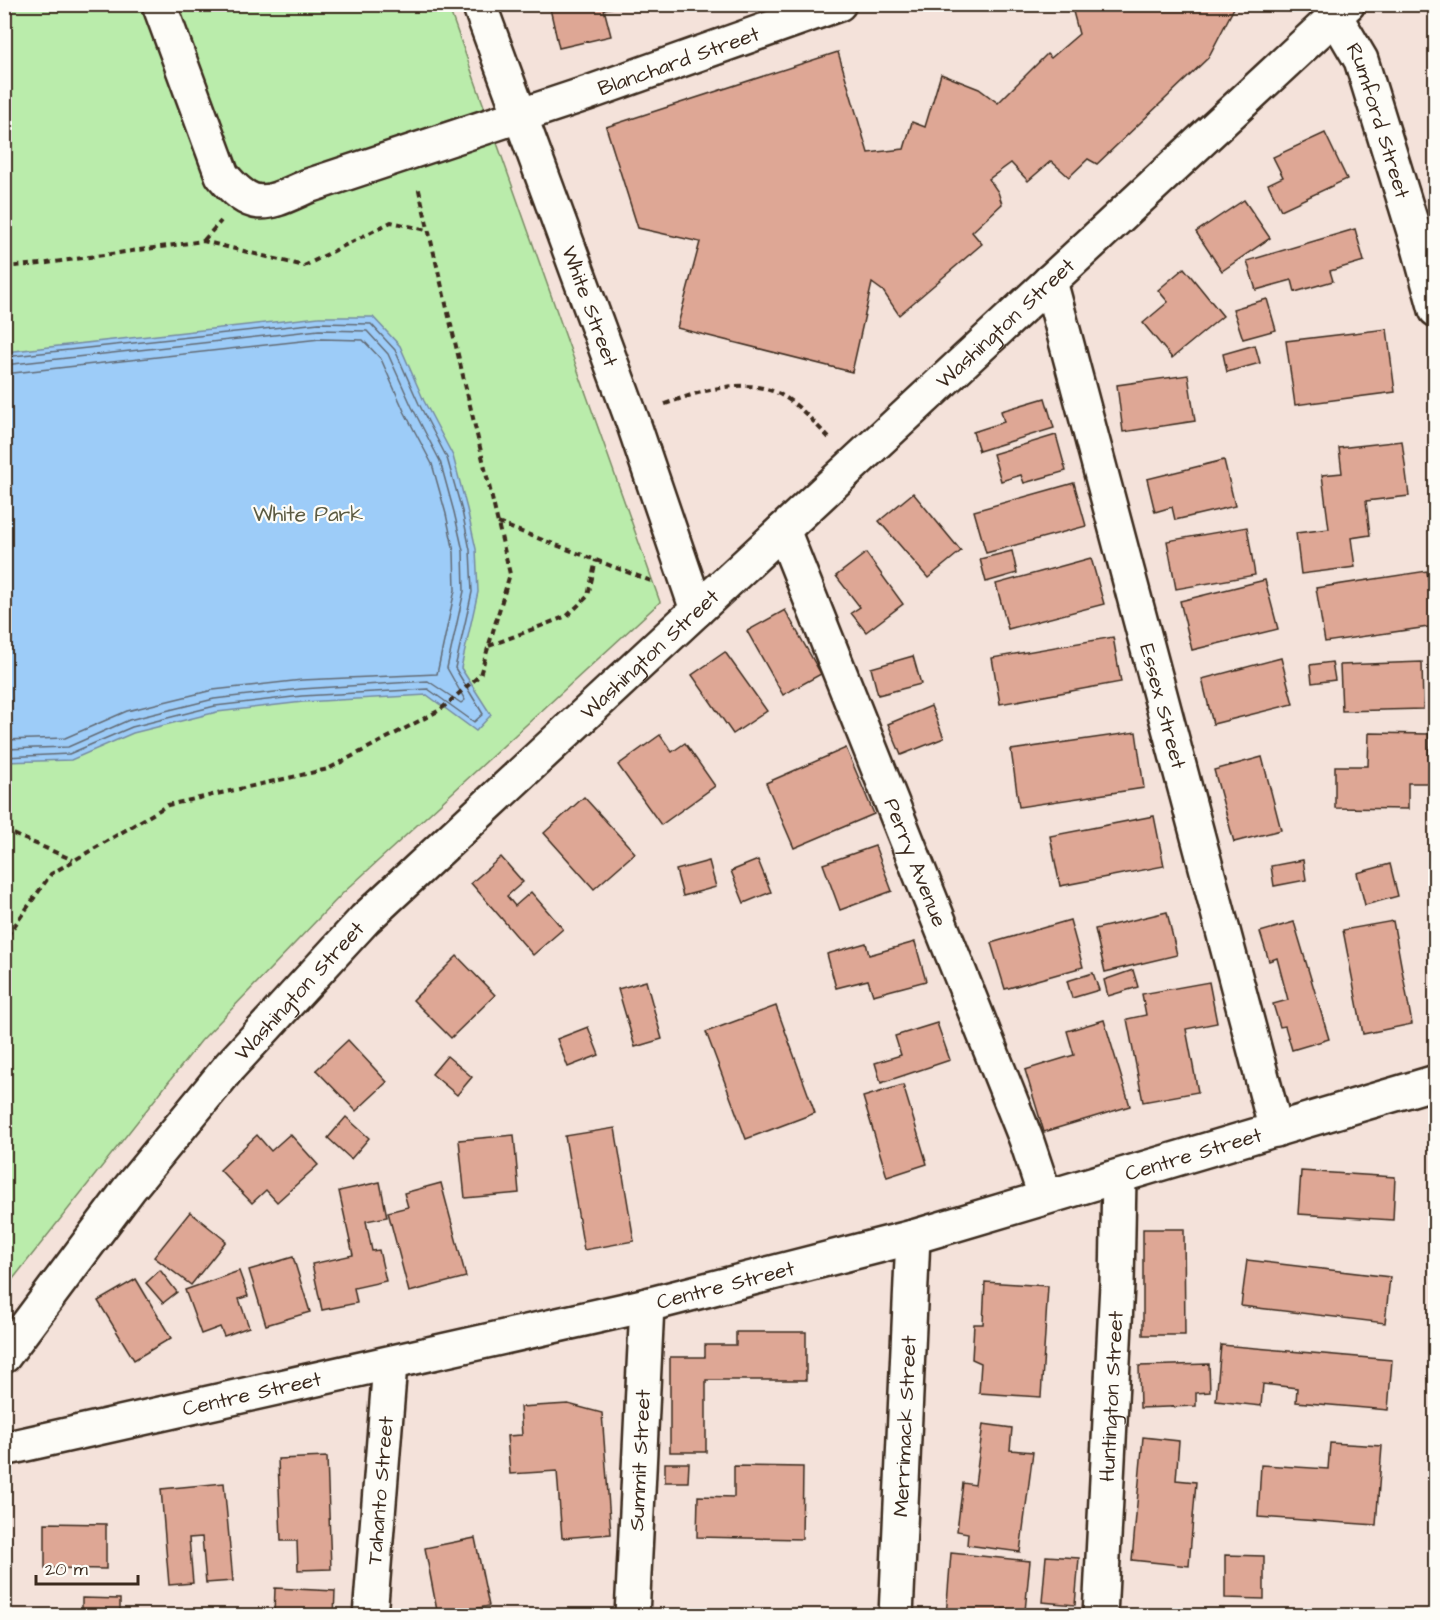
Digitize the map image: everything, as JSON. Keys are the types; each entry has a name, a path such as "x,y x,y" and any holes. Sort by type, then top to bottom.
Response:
{"street":[{"name":"Blanchard Street","path":"159,4 222,175 239,196 269,203 309,186 518,114 588,93 840,4"},
{"name":"White Street","path":"479,4 634,425 697,610"},
{"name":"Washington Street","path":"4,1356 129,1189 230,1066 366,920 1050,281 1337,8"},
{"name":"Rumford Street","path":"1337,8 1361,60 1436,310"},
{"name":"Essex Street","path":"1050,281 1276,1130"},
{"name":"Perry Avenue","path":"783,530 1026,1139 1045,1196"},
{"name":"Centre Street","path":"4,1449 647,1305 913,1237 1045,1196 1119,1177 1436,1082"},
{"name":"Huntington Street","path":"1100,1616 1117,1284 1119,1177"},
{"name":"Merrimack Street","path":"896,1616 913,1237"},
{"name":"Summit Street","path":"632,1616 647,1305"},
{"name":"Tahanto Street","path":"370,1616 390,1364"}],"path":[{"path":"4,946 10,932 51,874 168,806 328,769 440,710 480,675 510,574 428,230 414,150"},
{"path":"4,267 203,241 304,266 391,222 428,230"},
{"path":"665,404 720,387 754,387 783,396 832,442"},
{"path":"497,522 653,581"},
{"path":"489,646 567,616 588,596 596,560"},
{"path":"4,830 74,861"},
{"path":"4,929 10,932"}],"green space":[{"name":"White Park","path":"5,5 448,5 660,602 342,894 201,1041 5,1289"}],"water":[{"path":"319,317 373,317 400,346 424,401 453,456 476,549 478,592 461,668 491,715 476,731 427,695 303,702 217,712 133,733 71,760 5,762 5,352"}],"building":[{"path":"549,4 626,5 604,9 611,36 559,48"},
{"path":"1071,4 1236,4 1208,58 1097,164 1088,159 1069,177 1051,161 1028,181 1011,163 989,179 998,192 1002,204 972,232 982,244 899,315 883,291 872,283 852,372 677,328 700,242 638,228 606,127 838,52 868,153 904,149 912,122 925,127 941,74 979,89 998,103 1047,54 1051,58 1079,34"},
{"path":"1436,31 1436,60 1430,32"},
{"path":"1325,133 1347,179 1281,210 1268,184 1283,177 1273,157"},
{"path":"1244,200 1270,238 1222,271 1196,232"},
{"path":"1355,229 1364,261 1330,271 1333,281 1295,292 1292,280 1256,290 1247,261"},
{"path":"1184,268 1223,316 1172,358 1143,323 1168,302 1158,290"},
{"path":"1267,299 1276,330 1243,339 1233,309"},
{"path":"1387,329 1395,392 1295,405 1286,341"},
{"path":"1255,345 1260,363 1227,372 1223,354"},
{"path":"1188,375 1195,421 1123,432 1117,385"},
{"path":"1045,398 1054,428 979,451 973,432 1004,422 1001,411"},
{"path":"1056,435 1066,471 1024,483 1021,475 1001,481 993,454"},
{"path":"1402,441 1409,496 1366,501 1370,535 1351,538 1355,567 1301,574 1296,533 1329,529 1322,475 1342,473 1339,448"},
{"path":"1224,460 1235,506 1175,520 1172,507 1155,512 1147,479"},
{"path":"1074,483 1086,526 986,553 974,511"},
{"path":"913,493 961,551 928,578 879,521"},
{"path":"1247,527 1255,575 1176,589 1167,541"},
{"path":"1012,551 1017,573 986,582 980,559"},
{"path":"866,553 903,604 866,632 851,613 860,607 836,576"},
{"path":"1091,558 1104,604 1008,629 996,584"},
{"path":"1427,571 1435,626 1325,642 1316,588"},
{"path":"1265,580 1278,629 1192,650 1180,601"},
{"path":"785,610 821,674 783,695 747,631"},
{"path":"1113,637 1121,682 1000,704 992,658"},
{"path":"725,652 767,711 733,734 692,675"},
{"path":"913,656 921,684 878,695 871,668"},
{"path":"1281,658 1293,704 1213,724 1202,679"},
{"path":"1332,662 1335,680 1312,683 1310,665"},
{"path":"1422,662 1423,709 1342,711 1340,665"},
{"path":"931,706 944,738 901,755 888,724"},
{"path":"1136,732 1144,788 1019,807 1011,750"},
{"path":"1369,733 1429,734 1429,783 1408,783 1408,809 1335,808 1335,766 1368,766"},
{"path":"660,735 672,752 685,743 715,786 661,825 618,765"},
{"path":"846,748 874,814 794,848 766,783"},
{"path":"1262,757 1281,830 1234,842 1214,770"},
{"path":"584,797 635,853 594,889 544,833"},
{"path":"1154,816 1164,866 1060,886 1050,836"},
{"path":"875,846 892,891 840,910 823,864"},
{"path":"501,857 523,882 507,896 515,906 531,892 563,929 533,955 471,883"},
{"path":"758,860 771,892 744,903 731,871"},
{"path":"1303,860 1306,880 1274,886 1271,866"},
{"path":"709,861 716,887 683,896 676,870"},
{"path":"1390,864 1398,896 1365,905 1357,873"},
{"path":"1167,912 1177,955 1105,972 1095,929"},
{"path":"1070,920 1083,967 1005,989 991,943"},
{"path":"1393,921 1412,1024 1363,1034 1343,930"},
{"path":"1294,922 1329,1039 1292,1050 1285,1026 1280,1027 1273,1004 1288,1000 1277,958 1269,961 1260,932"},
{"path":"915,942 926,981 873,995 868,980 836,988 827,954 866,943 869,955"},
{"path":"457,956 495,995 451,1038 413,1000"},
{"path":"1133,970 1138,987 1108,996 1104,980"},
{"path":"1093,973 1099,990 1072,998 1067,981"},
{"path":"646,981 662,1039 635,1047 618,989"},
{"path":"1209,982 1217,1023 1186,1029 1198,1092 1143,1102 1127,1019 1146,1015 1142,994"},
{"path":"776,1006 815,1113 746,1139 706,1032"},
{"path":"1104,1020 1130,1106 1044,1132 1025,1070 1074,1055 1067,1031"},
{"path":"937,1023 950,1060 881,1083 875,1063 901,1055 895,1036"},
{"path":"588,1027 599,1055 568,1067 557,1039"},
{"path":"348,1040 387,1082 356,1111 316,1070"},
{"path":"447,1056 472,1077 457,1095 432,1074"},
{"path":"903,1085 927,1164 887,1177 863,1097"},
{"path":"346,1117 369,1138 351,1159 328,1138"},
{"path":"615,1128 634,1241 584,1250 565,1136"},
{"path":"290,1134 318,1165 277,1202 266,1190 252,1203 220,1170 257,1135 271,1151"},
{"path":"514,1135 519,1193 465,1198 459,1140"},
{"path":"1301,1171 1395,1177 1393,1220 1298,1214"},
{"path":"380,1182 387,1217 366,1221 372,1251 379,1250 386,1281 354,1288 357,1303 322,1310 312,1264 353,1255 339,1191"},
{"path":"441,1183 466,1277 409,1292 388,1212 408,1207 404,1193"},
{"path":"190,1212 226,1241 191,1285 154,1257"},
{"path":"1143,1229 1184,1229 1185,1335 1143,1335"},
{"path":"293,1257 310,1312 266,1325 249,1270"},
{"path":"1247,1260 1390,1277 1385,1323 1241,1306"},
{"path":"160,1270 177,1292 163,1303 146,1283"},
{"path":"239,1271 248,1296 239,1299 249,1327 224,1336 220,1327 201,1334 185,1290"},
{"path":"136,1279 171,1338 134,1360 98,1301"},
{"path":"985,1282 1048,1286 1041,1397 979,1393 981,1363 972,1359 974,1324 983,1324"},
{"path":"736,1332 806,1332 806,1380 706,1380 706,1452 670,1452 670,1357 705,1357 705,1345 736,1345"},
{"path":"1221,1345 1392,1360 1388,1410 1296,1402 1297,1388 1263,1384 1261,1406 1216,1401"},
{"path":"1209,1364 1210,1392 1196,1393 1196,1406 1140,1408 1139,1366"},
{"path":"568,1404 602,1413 611,1534 562,1538 557,1471 510,1474 507,1436 522,1435 520,1407"},
{"path":"983,1424 1012,1428 1010,1450 1033,1452 1020,1552 967,1545 968,1533 957,1531 963,1483 975,1485"},
{"path":"1143,1437 1179,1441 1176,1480 1196,1482 1189,1566 1132,1560"},
{"path":"1330,1443 1382,1446 1376,1525 1258,1517 1261,1465 1328,1469"},
{"path":"327,1457 331,1569 298,1570 297,1541 281,1541 278,1459"},
{"path":"665,1463 689,1463 688,1482 665,1482"},
{"path":"734,1466 803,1467 802,1539 697,1537 698,1496 734,1497"},
{"path":"224,1483 233,1581 206,1583 202,1537 189,1538 193,1583 169,1585 161,1489"},
{"path":"45,1523 106,1524 106,1569 45,1568"},
{"path":"475,1538 489,1606 438,1616 425,1548"},
{"path":"951,1553 1030,1561 1025,1611 1003,1609 1003,1616 946,1616"},
{"path":"1225,1555 1264,1556 1264,1599 1225,1598"},
{"path":"1046,1556 1079,1558 1075,1605 1042,1602"},
{"path":"275,1588 335,1591 334,1616 274,1616"},
{"path":"82,1598 120,1599 120,1616 82,1616"}]}
